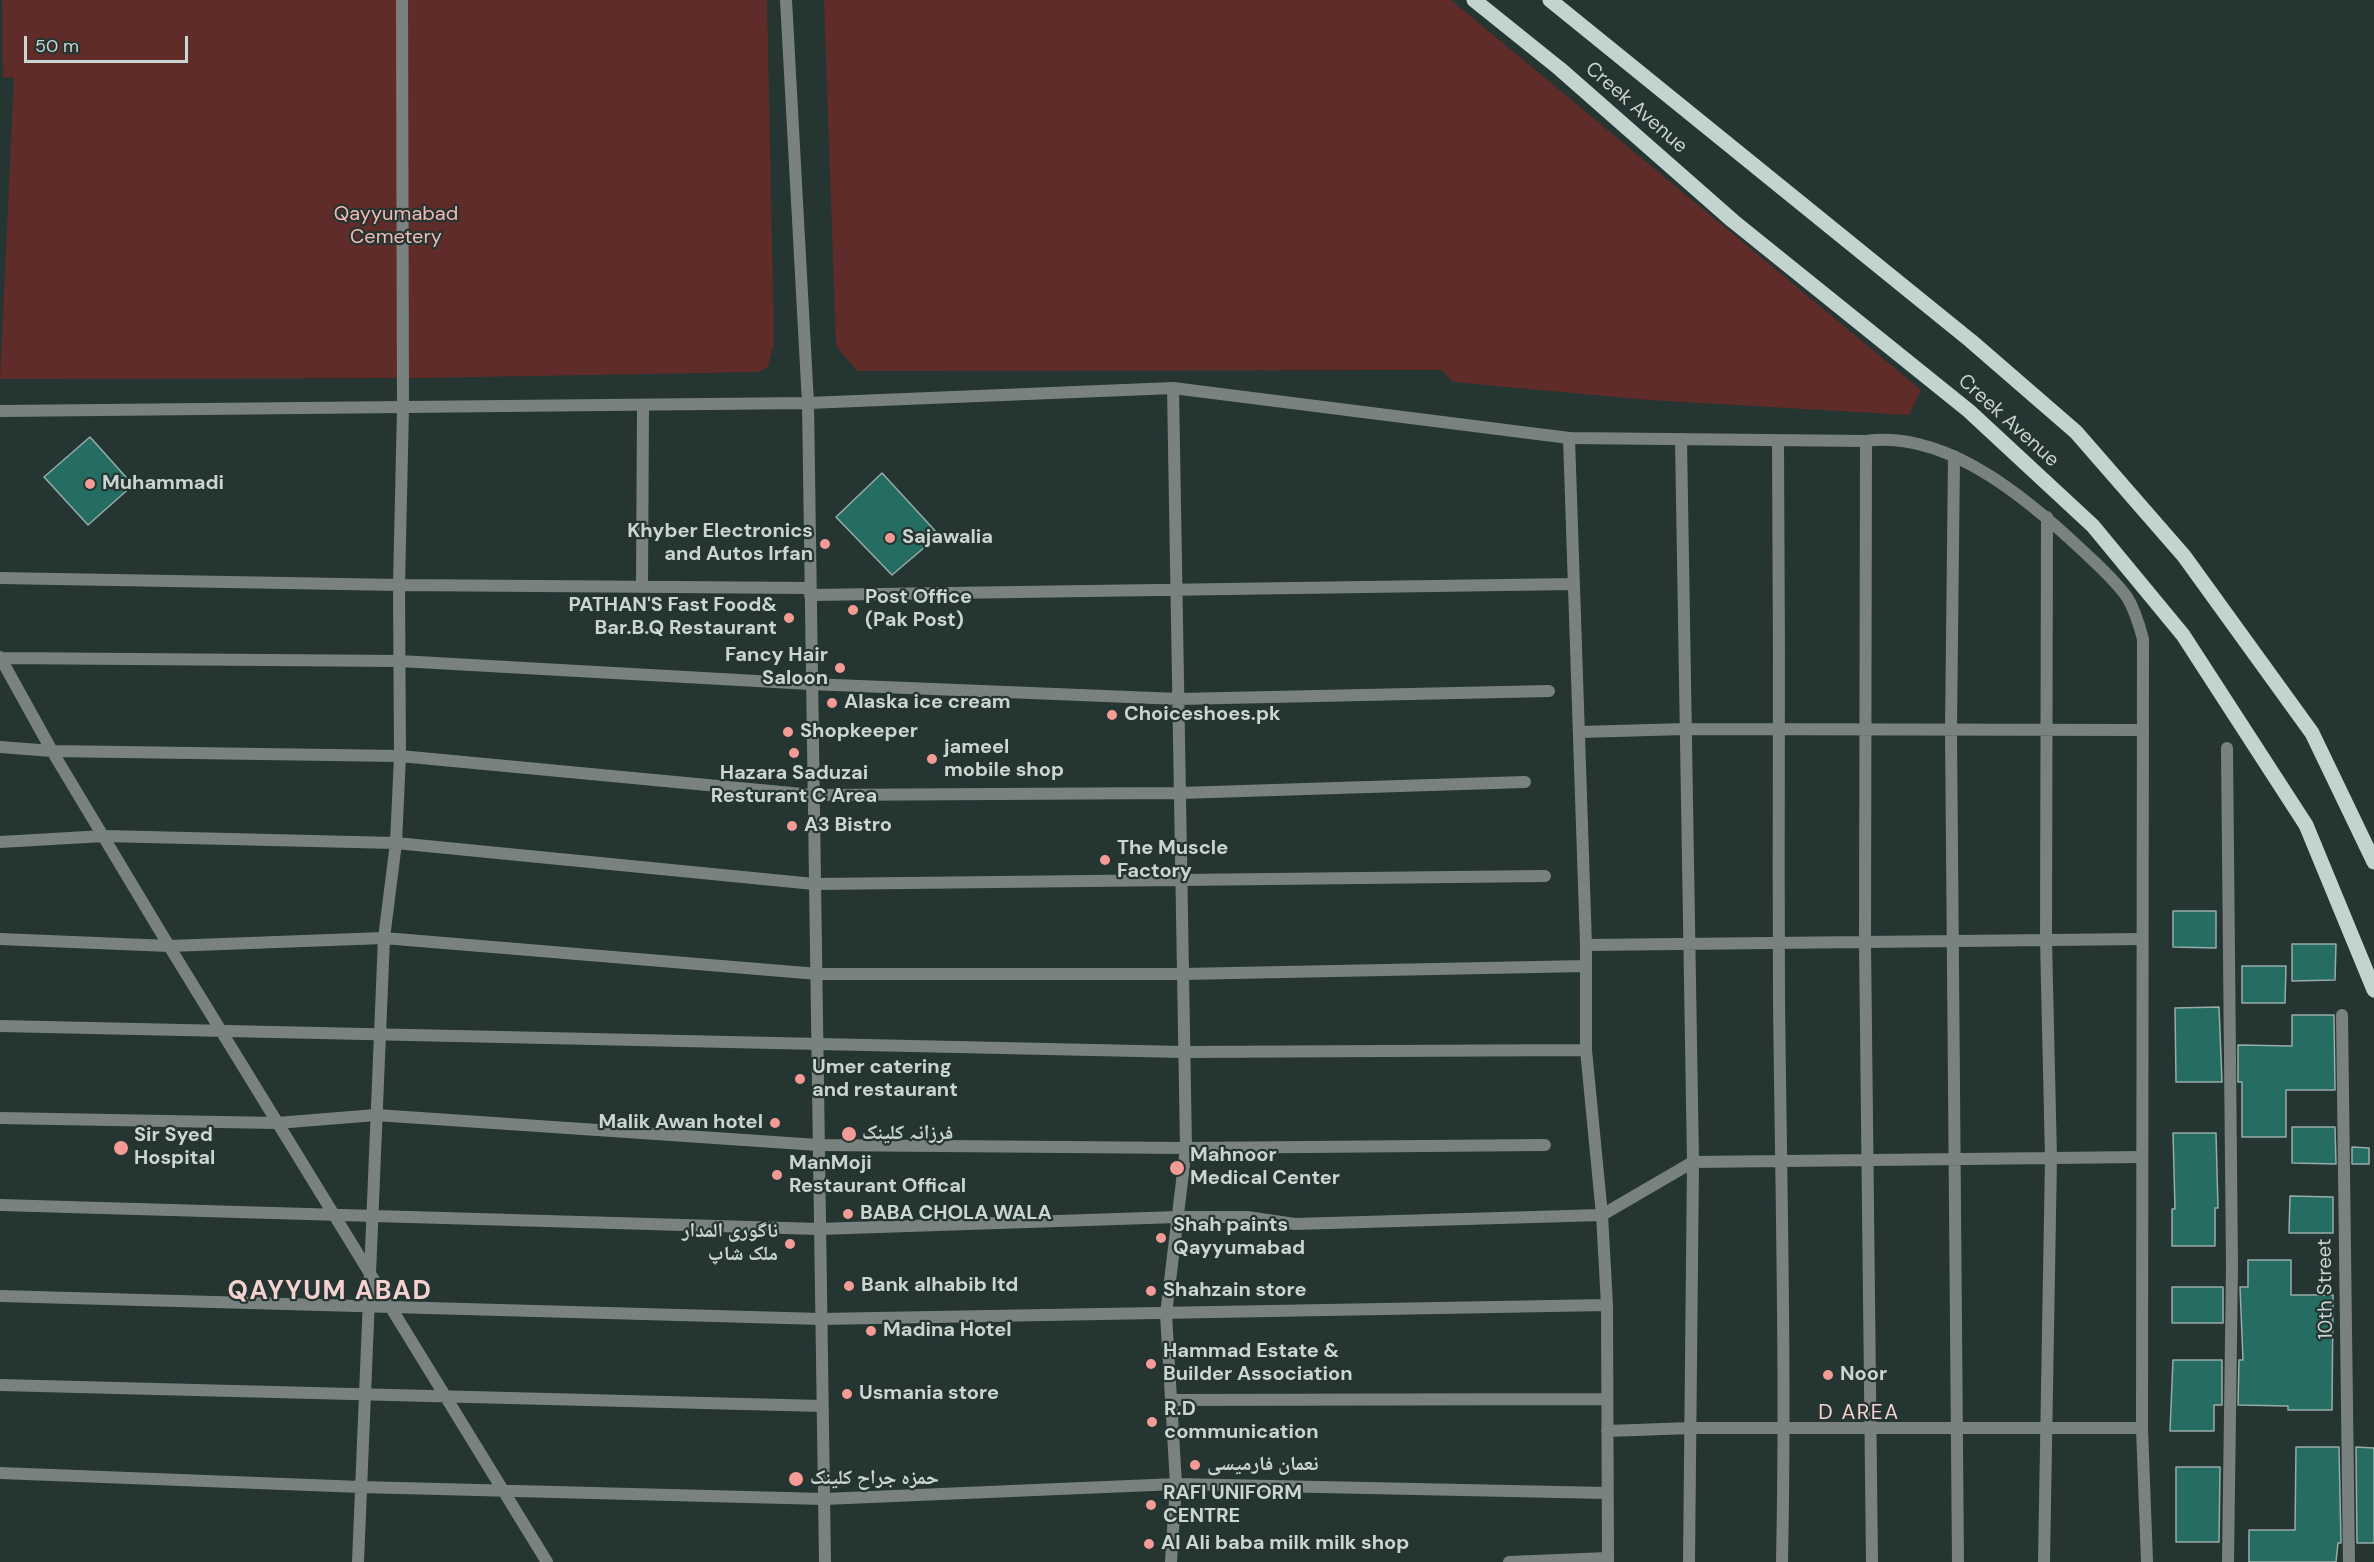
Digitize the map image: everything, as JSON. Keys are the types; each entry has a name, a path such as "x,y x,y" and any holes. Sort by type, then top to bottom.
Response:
{"main road":[{"name":"Creek Avenue","path":"1474,0 1560,69 1733,221 1969,411 2093,526 2183,635 2306,825 2374,990"},
{"name":"Creek Avenue","path":"1550,0 1971,341 2076,432 2184,556 2312,733 2374,862"}],"street":[{"path":"358,1562 363,1394 384,938 396,843 400,756 399,585 403,408 402,0"},
{"path":"786,0 808,402 810,684 818,974 818,1145 825,1562"},
{"path":"0,411 808,402 1173,388 1569,438 1778,441 1882,439 1926,446 1954,456 2015,492 2047,517 2106,573 2126,596 2137,616 2143,639 2142,1428 2148,1562"},
{"path":"1171,1562 1176,1484 1167,1314 1186,1148 1173,388"},
{"path":"642,586 643,405"},
{"path":"1509,1562 1608,1560 1605,1399 1607,1305 1602,1215 1586,1050 1586,945 1569,438"},
{"path":"1682,439 1693,1161 1689,1562"},
{"path":"1778,441 1781,729 1779,942 1785,1428 1782,1562"},
{"path":"1866,441 1865,942 1872,1562"},
{"path":"1954,456 1951,730 1958,1562"},
{"path":"2044,1562 2051,1158 2046,940 2047,517"},
{"path":"0,578 399,585 642,586 810,591 1176,590 1574,584"},
{"path":"547,1562 169,946 52,751 0,658 400,661 810,684 1178,699 1549,691"},
{"path":"1579,732 1685,729 2143,730"},
{"path":"0,747 52,751 400,756 813,795 1180,794 1525,782"},
{"path":"2227,748 2232,1266 2228,1562"},
{"path":"0,843 104,836 396,843 814,884 1545,876"},
{"path":"0,939 169,946 384,938 818,974 1183,974 1586,966"},
{"path":"1586,945 2142,939"},
{"name":"10th Street","path":"2342,1015 2349,1562"},
{"path":"0,1026 1184,1052 1586,1050"},
{"path":"0,1118 277,1123 376,1115 818,1145 1186,1148 1545,1145"},
{"path":"0,1205 819,1229 1177,1217 1247,1217 1295,1224 1602,1215 1693,1161 2142,1157"},
{"path":"0,1296 821,1319 1607,1305"},
{"path":"0,1385 822,1406"},
{"path":"1172,1400 1605,1399"},
{"path":"1607,1431 1691,1428 2142,1428"},
{"path":"0,1473 361,1487 824,1499 1176,1484 1606,1493"}],"green space":[{"name":"Qayyumabad Cemetery","path":"2,0 767,0 774,343 768,367 758,372 420,378 0,379 14,78 3,77"},
{"path":"824,0 1451,0 1921,390 1909,415 1649,400 1453,382 1442,370 857,371 836,346"}],"building":[{"path":"90,437 133,485 88,525 44,477"},
{"path":"882,473 939,535 892,575 836,517"},
{"path":"2173,911 2216,911 2216,948 2173,947"},
{"path":"2292,944 2336,944 2335,980 2292,981"},
{"path":"2242,966 2286,966 2285,1003 2242,1003"},
{"path":"2219,1007 2222,1082 2176,1082 2175,1008"},
{"path":"2292,1015 2334,1015 2335,1090 2286,1090 2286,1137 2242,1137 2242,1082 2238,1082 2238,1045 2292,1046"},
{"path":"2292,1127 2335,1127 2336,1164 2292,1163"},
{"path":"2173,1133 2216,1133 2218,1208 2215,1208 2215,1246 2172,1246 2172,1209 2175,1209"},
{"path":"2352,1147 2369,1148 2369,1164 2352,1164"},
{"path":"2290,1196 2333,1197 2333,1233 2289,1233"},
{"path":"2248,1260 2291,1260 2291,1295 2333,1295 2332,1410 2288,1410 2288,1406 2238,1405 2239,1360 2243,1360 2240,1287 2248,1287"},
{"path":"2172,1287 2223,1287 2223,1323 2172,1323"},
{"path":"2173,1360 2222,1360 2222,1405 2214,1405 2214,1431 2170,1431"},
{"path":"2296,1447 2339,1447 2341,1543 2338,1543 2336,1562 2249,1562 2249,1530 2295,1530"},
{"path":"2356,1447 2374,1448 2374,1543 2357,1543"},
{"path":"2176,1467 2220,1467 2219,1542 2176,1542"}],"place":[{"name":"Muhammadi","path":"90,484"},
{"name":"Sajawalia","path":"890,538"},
{"name":"Khyber Electronics and Autos Irfan","path":"825,544"},
{"name":"Post Office (Pak Post)","path":"853,610"},
{"name":"PATHAN'S Fast Food& Bar.B.Q Restaurant","path":"789,618"},
{"name":"Fancy Hair Saloon","path":"840,668"},
{"name":"Alaska ice cream","path":"832,703"},
{"name":"Choiceshoes.pk","path":"1112,715"},
{"name":"Shopkeeper","path":"788,732"},
{"name":"Hazara Saduzai Resturant C Area","path":"794,753"},
{"name":"jameel mobile shop","path":"932,759"},
{"name":"A3 Bistro","path":"792,826"},
{"name":"The Muscle Factory","path":"1105,860"},
{"name":"Umer catering and restaurant","path":"800,1079"},
{"name":"Malik Awan hotel","path":"775,1123"},
{"name":"فرزانہ کلینک","path":"849,1134"},
{"name":"Sir Syed Hospital","path":"121,1148"},
{"name":"Mahnoor Medical Center","path":"1177,1168"},
{"name":"ManMoji Restaurant Offical","path":"777,1175"},
{"name":"BABA CHOLA WALA","path":"848,1214"},
{"name":"Shah paints Qayyumabad","path":"1161,1238"},
{"name":"ناگوری المدار ملک شاپ","path":"790,1244"},
{"name":"Bank alhabib ltd","path":"849,1286"},
{"name":"Shahzain store","path":"1151,1291"},
{"name":"Madina Hotel","path":"871,1331"},
{"name":"Hammad Estate & Builder Association","path":"1151,1364"},
{"name":"Noor","path":"1828,1375"},
{"name":"Usmania store","path":"847,1394"},
{"name":"R.D communication","path":"1152,1422"},
{"name":"نعمان فارمیسی","path":"1195,1465"},
{"name":"حمزہ جراح کلینک","path":"796,1479"},
{"name":"RAFI UNIFORM CENTRE","path":"1151,1505"},
{"name":"Al Ali baba milk milk shop","path":"1149,1544"}],"district":[{"name":"QAYYUM ABAD","path":"330,1292"},
{"name":"D AREA","path":"1859,1413"}]}
